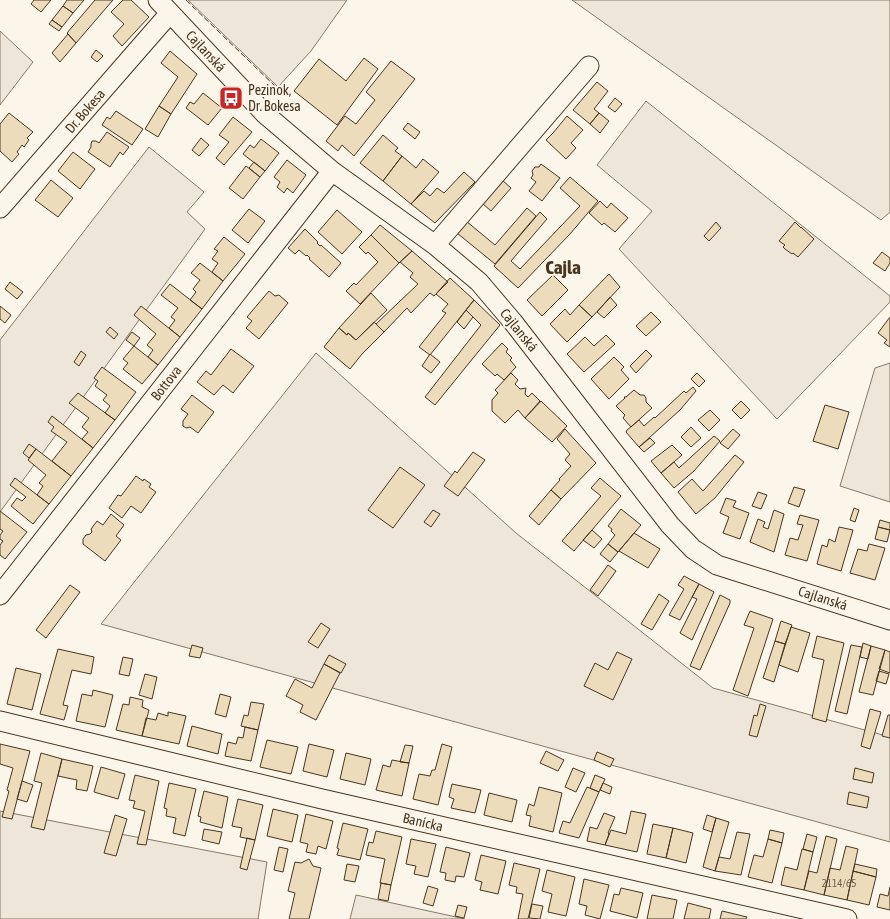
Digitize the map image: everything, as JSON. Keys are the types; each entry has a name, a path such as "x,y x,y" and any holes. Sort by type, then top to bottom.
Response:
{"street":[{"name":"Cajlanská","path":"164,7 265,114 332,171 435,246 480,282 670,526 693,549 717,565 890,620"},
{"name":"Dr. Bokesa","path":"0,208 164,7"},
{"path":"435,246 589,66"},
{"name":"Bottova","path":"0,595 332,171"},
{"name":"Banícka","path":"0,721 322,798 847,919"}],"shaded area":[{"path":"188,0 347,0 311,51 278,87"},
{"path":"572,0 890,0 890,212 881,220"},
{"path":"0,31 33,62 0,105"},
{"path":"646,101 890,296 890,302 777,419 619,249 652,211 597,165"},
{"path":"149,147 204,192 187,212 205,229 0,512 0,340"},
{"path":"316,353 516,533 713,688 890,737 890,842 101,624"},
{"path":"890,363 890,502 840,486 875,368"},
{"path":"0,811 267,862 258,919 0,919"},
{"path":"356,895 465,919 350,919"}],"building":[{"path":"34,0 51,0 41,12 31,4"},
{"path":"67,0 84,0 73,13 63,6"},
{"path":"95,0 113,0 76,43 67,33"},
{"path":"123,0 131,0 149,17 122,46 113,36 124,24 111,12"},
{"path":"63,6 73,13 62,27 52,20"},
{"path":"52,20 62,27 59,31 49,24"},
{"path":"68,34 76,43 60,62 52,53"},
{"path":"96,50 103,56 97,62 91,57"},
{"path":"170,51 197,74 171,114 159,106 178,77 161,63"},
{"path":"364,58 378,69 337,125 294,91 319,59 346,81"},
{"path":"391,61 415,79 354,156 342,145 338,151 326,141 345,116 356,124 375,100 366,92"},
{"path":"597,82 608,91 594,109 599,113 590,124 573,110"},
{"path":"203,93 222,108 208,125 186,108 190,102 194,104"},
{"path":"615,98 622,104 615,112 608,107"},
{"path":"159,106 171,114 158,137 145,129"},
{"path":"116,111 143,129 132,145 102,125 107,117 110,119"},
{"path":"9,113 33,132 27,138 29,140 24,147 22,145 17,152 19,154 12,162 0,151 0,124"},
{"path":"599,113 609,121 600,133 590,124"},
{"path":"567,116 583,130 571,143 576,148 566,159 546,140"},
{"path":"233,117 252,132 224,165 216,158 229,142 219,135"},
{"path":"408,123 420,132 415,139 403,129"},
{"path":"107,132 129,147 123,155 120,152 110,167 88,152 92,141 99,143"},
{"path":"383,135 398,148 395,151 402,156 383,181 360,163"},
{"path":"201,138 209,145 199,156 192,150"},
{"path":"261,139 279,153 265,171 243,154 250,145 254,148"},
{"path":"73,152 95,169 80,189 58,171"},
{"path":"402,156 416,168 423,159 439,172 411,204 383,181"},
{"path":"287,160 306,175 293,193 287,188 284,193 277,187 280,182 274,177"},
{"path":"254,162 265,171 260,177 249,168"},
{"path":"541,164 560,178 542,201 529,191 536,182 531,178 533,175 532,171"},
{"path":"246,166 260,177 243,199 229,188"},
{"path":"464,172 475,182 435,223 411,204 424,191 430,196 437,188 444,193"},
{"path":"570,177 598,201 570,234 518,288 494,266 540,212 547,219 511,261 520,269 580,206 560,188"},
{"path":"501,179 511,188 491,211 482,203"},
{"path":"51,180 73,198 58,217 35,200"},
{"path":"600,201 607,208 611,203 628,218 615,232 604,223 602,225 589,213"},
{"path":"527,208 536,216 495,264 457,233 466,221 495,245"},
{"path":"249,209 265,221 248,243 232,230"},
{"path":"337,210 362,232 342,254 318,232"},
{"path":"716,222 721,228 709,241 704,236"},
{"path":"795,222 814,239 798,257 785,249 783,247 785,245 779,241"},
{"path":"380,225 412,251 399,263 371,235"},
{"path":"305,229 320,246 341,263 329,277 307,255 299,250 295,254 288,248"},
{"path":"371,235 399,263 360,304 346,291 354,283 356,285 378,262 368,252 366,254 359,247"},
{"path":"224,237 245,254 223,281 212,272 218,263 212,259 218,251 214,249"},
{"path":"412,251 448,282 434,296 430,293 411,313 407,308 384,332 376,324 418,284 410,277 413,273 400,262"},
{"path":"882,252 890,258 890,263 885,271 873,263"},
{"path":"200,263 223,281 202,309 190,300 196,292 193,289 200,280 191,273"},
{"path":"609,274 620,287 592,317 579,305"},
{"path":"553,275 568,290 542,316 527,300"},
{"path":"450,278 474,300 430,355 419,347 446,313 442,311 448,304 436,294"},
{"path":"10,282 23,292 17,299 5,289"},
{"path":"170,284 202,309 180,337 169,328 175,320 171,317 178,308 161,295"},
{"path":"269,291 275,296 279,295 288,303 259,339 246,328 252,321 247,317"},
{"path":"371,293 387,310 356,340 339,328"},
{"path":"610,297 617,305 604,318 597,312"},
{"path":"474,300 500,325 435,405 425,397 481,325 466,310"},
{"path":"579,305 592,317 567,342 550,324 565,309 570,315"},
{"path":"0,306 11,315 5,323 0,319"},
{"path":"141,306 180,337 158,365 148,357 153,350 147,345 156,334 134,315"},
{"path":"466,310 473,317 464,329 457,322"},
{"path":"651,312 661,322 646,336 636,326"},
{"path":"890,317 890,347 884,343 887,340 878,333"},
{"path":"374,322 384,332 350,369 324,347 339,328 356,340"},
{"path":"110,327 118,334 114,339 106,332"},
{"path":"132,332 140,338 134,346 126,340"},
{"path":"606,335 615,344 584,372 567,354 585,337 594,346"},
{"path":"502,343 508,349 506,352 512,358 510,360 516,367 504,380 497,374 495,376 482,364"},
{"path":"134,346 158,365 142,384 123,369 128,363 123,359"},
{"path":"231,349 254,366 233,393 223,385 214,395 197,382 206,371 211,375"},
{"path":"646,350 652,356 636,373 630,366"},
{"path":"81,351 86,355 79,366 74,362"},
{"path":"430,354 440,362 431,373 422,366"},
{"path":"614,357 624,367 621,370 629,379 609,399 591,379"},
{"path":"102,367 136,392 115,420 105,413 110,406 103,400 107,395 95,386 98,381 94,378"},
{"path":"511,373 518,380 515,384 520,389 526,388 525,394 528,397 532,393 540,401 525,418 518,410 505,423 492,411 492,400 498,393 495,390"},
{"path":"697,373 705,381 699,387 691,379"},
{"path":"693,387 696,391 680,410 639,447 626,432 627,430 639,420 644,426 684,391 686,393"},
{"path":"634,390 640,395 644,395 646,402 652,408 631,427 623,418 625,415 616,406"},
{"path":"78,393 115,420 93,448 82,439 88,432 82,427 89,418 69,403"},
{"path":"192,395 214,412 198,433 190,427 186,428 183,426 183,421 188,414 181,409"},
{"path":"541,401 567,426 552,442 525,418"},
{"path":"741,401 750,410 741,419 732,410"},
{"path":"825,405 849,412 838,449 813,441"},
{"path":"710,410 720,420 709,431 698,420"},
{"path":"52,416 93,448 71,476 52,461 67,442 51,431 54,427 48,422"},
{"path":"691,427 701,438 691,447 681,437"},
{"path":"565,429 596,463 561,499 551,490 571,466 565,460 570,454 557,439"},
{"path":"733,429 740,435 728,449 720,443"},
{"path":"714,436 720,441 694,471 674,488 661,473 674,462 679,468"},
{"path":"650,438 655,443 644,452 639,447"},
{"path":"29,444 36,449 29,458 23,453"},
{"path":"672,445 682,455 661,473 651,461"},
{"path":"36,449 71,476 49,504 37,495 43,486 39,483 46,475 28,460"},
{"path":"473,452 485,460 458,496 444,486"},
{"path":"735,455 744,462 715,498 696,514 678,492 692,479 703,491"},
{"path":"400,467 425,485 393,528 368,510"},
{"path":"136,476 151,484 149,487 156,492 141,513 131,506 122,518 109,508 118,495 121,496"},
{"path":"15,478 49,504 33,524 11,506 17,498 22,501 26,497 10,485"},
{"path":"600,478 621,496 574,551 562,541 601,496 591,488"},
{"path":"794,487 805,490 799,507 788,503"},
{"path":"551,490 561,499 539,525 529,516"},
{"path":"758,492 767,495 761,509 752,506"},
{"path":"726,498 736,501 733,507 749,513 740,539 723,533 729,517 720,513"},
{"path":"854,508 859,510 855,522 850,520"},
{"path":"621,509 641,525 618,552 608,544 615,535 608,526"},
{"path":"433,510 440,514 431,527 424,522"},
{"path":"774,510 784,514 774,552 750,542 758,519 765,522 763,527 768,529"},
{"path":"0,511 27,532 5,559 0,555 0,545 3,541 0,539 0,535 3,531 0,529"},
{"path":"111,514 124,525 116,536 121,540 105,561 83,544 83,539 92,532 91,529 97,521 103,525"},
{"path":"800,515 819,520 807,561 785,555 790,538 798,540 803,525 797,524"},
{"path":"880,520 890,523 890,530 878,527"},
{"path":"839,527 853,530 841,571 817,564 822,545 827,547 829,539 835,542"},
{"path":"878,527 890,530 887,542 875,539"},
{"path":"592,530 602,539 594,548 583,540"},
{"path":"634,533 660,549 648,568 619,551"},
{"path":"608,544 618,552 610,562 600,554"},
{"path":"869,544 885,548 875,580 850,573 858,549 867,551"},
{"path":"608,565 616,571 598,596 590,590"},
{"path":"684,576 699,584 680,620 669,615 684,589 678,585"},
{"path":"699,584 714,592 692,640 680,633 697,599 692,597"},
{"path":"70,585 80,592 46,638 36,630"},
{"path":"659,594 669,601 652,630 641,624"},
{"path":"720,595 730,600 730,603 700,670 690,666"},
{"path":"750,611 773,619 748,696 733,690 754,628 744,625"},
{"path":"781,621 792,625 785,644 775,641"},
{"path":"321,623 330,629 318,648 308,642"},
{"path":"791,627 810,633 798,672 779,665"},
{"path":"817,636 844,643 826,722 812,718 824,660 812,657"},
{"path":"775,641 785,644 774,682 763,678"},
{"path":"863,643 871,646 868,659 860,657"},
{"path":"192,645 203,648 200,658 189,656"},
{"path":"851,645 862,647 847,714 835,711"},
{"path":"871,646 885,650 873,695 859,692"},
{"path":"58,649 94,657 91,674 72,670 63,705 68,706 64,720 40,714"},
{"path":"885,650 890,652 890,673 879,669"},
{"path":"617,652 632,659 613,700 584,686 595,663 608,670"},
{"path":"329,655 346,664 341,673 324,664"},
{"path":"123,657 133,659 129,676 119,674"},
{"path":"324,664 340,673 316,720 300,712 303,705 286,696 295,679 312,688"},
{"path":"16,668 41,674 32,710 7,704"},
{"path":"879,671 889,674 886,684 876,681"},
{"path":"145,674 157,677 152,699 139,695"},
{"path":"93,690 113,695 105,727 76,721 82,694 92,696"},
{"path":"220,694 231,697 226,717 215,714"},
{"path":"130,697 143,700 142,707 149,710 142,736 116,730 123,704 129,705"},
{"path":"251,702 264,704 258,730 241,726 244,715 248,716"},
{"path":"760,704 766,706 757,737 749,735 754,715 757,716"},
{"path":"870,709 881,712 870,749 861,746"},
{"path":"168,712 186,716 179,744 142,736 146,718 156,720 158,713 168,716"},
{"path":"888,715 890,715 890,738 882,736"},
{"path":"192,726 222,734 218,754 187,746"},
{"path":"245,727 258,730 251,761 225,756 228,742 236,744 238,737 243,738"},
{"path":"267,740 298,747 291,774 260,767"},
{"path":"0,744 30,751 12,819 2,817 13,768 0,764"},
{"path":"309,744 334,750 327,777 303,771"},
{"path":"442,744 452,747 438,805 413,799 419,774 430,776 432,770 435,770"},
{"path":"405,745 413,746 409,763 400,762"},
{"path":"546,751 564,760 558,771 540,763"},
{"path":"597,752 614,759 610,767 594,760"},
{"path":"41,753 62,759 44,830 31,827 42,783 34,781"},
{"path":"346,753 371,759 365,785 340,779"},
{"path":"62,759 93,766 87,791 76,789 77,780 58,776"},
{"path":"392,760 409,763 402,796 376,790 383,765 390,767"},
{"path":"101,767 125,774 118,799 94,792"},
{"path":"573,768 585,773 576,792 565,787"},
{"path":"855,768 874,773 872,783 853,779"},
{"path":"135,775 159,781 146,845 137,844 145,811 133,808 135,801 129,800"},
{"path":"595,775 605,779 599,792 590,788"},
{"path":"22,781 33,785 27,802 17,799"},
{"path":"169,783 196,789 185,836 173,833 176,818 166,816 167,809 164,808"},
{"path":"603,783 612,787 610,794 600,790"},
{"path":"452,784 481,790 475,813 451,808 454,799 449,797"},
{"path":"539,787 562,793 553,832 529,826 531,816 526,815 529,804 534,806"},
{"path":"587,787 599,792 579,838 559,833 563,821 570,823"},
{"path":"204,791 228,797 222,828 200,822 201,817 198,816"},
{"path":"849,792 869,797 867,808 847,804"},
{"path":"489,793 517,800 512,822 484,815"},
{"path":"238,799 263,805 255,840 240,837 242,828 232,826"},
{"path":"273,809 298,815 292,842 267,836"},
{"path":"631,811 646,814 637,852 605,845 611,830 626,834"},
{"path":"604,813 615,817 605,845 587,841 590,827 597,829"},
{"path":"306,814 333,821 326,849 318,846 316,854 306,852 308,844 300,842"},
{"path":"115,815 127,819 116,856 104,853"},
{"path":"707,815 716,818 712,832 703,829"},
{"path":"716,818 729,822 715,871 703,867"},
{"path":"343,823 368,829 360,860 337,855"},
{"path":"653,824 673,828 666,858 647,854"},
{"path":"673,828 693,833 686,863 666,858"},
{"path":"204,829 222,832 219,844 202,840"},
{"path":"770,830 784,833 782,843 768,839"},
{"path":"376,831 402,837 391,885 380,883 385,859 366,855 369,842 373,843"},
{"path":"737,832 750,834 741,875 715,871 719,857 730,859"},
{"path":"807,834 817,837 813,852 803,849"},
{"path":"826,836 837,839 824,895 804,890 809,871 817,873"},
{"path":"247,838 255,840 247,870 240,868"},
{"path":"411,839 436,844 428,877 414,874 416,866 406,864"},
{"path":"768,839 782,843 772,883 748,877 754,855 763,857"},
{"path":"846,846 858,849 847,900 824,895 830,868 840,870"},
{"path":"279,847 288,849 283,872 274,870"},
{"path":"446,847 470,853 464,877 456,876 455,882 445,880 446,873 440,872"},
{"path":"802,849 813,852 804,890 781,885 785,867 797,870"},
{"path":"481,855 506,861 498,894 480,890 482,882 475,880"},
{"path":"309,859 313,866 321,868 309,919 289,919 295,893 288,891 295,862 301,863"},
{"path":"514,863 540,869 528,919 518,919 523,894 516,893 517,887 509,885"},
{"path":"347,864 359,866 355,882 344,880"},
{"path":"855,864 877,869 876,877 853,871"},
{"path":"547,870 575,877 566,916 548,912 552,894 542,891"},
{"path":"853,871 876,877 869,905 847,900"},
{"path":"584,879 609,885 600,919 585,915 587,906 579,904"},
{"path":"381,883 391,885 388,901 378,899"},
{"path":"428,886 438,889 433,906 423,903"},
{"path":"890,887 890,910 877,907 880,894 888,896"},
{"path":"621,888 643,893 637,918 610,911 614,894 619,895"},
{"path":"652,895 677,900 673,919 647,919"},
{"path":"688,903 711,909 709,919 684,919"},
{"path":"532,904 543,906 540,919 529,918"},
{"path":"458,905 467,907 464,918 455,916"},
{"path":"722,911 747,917 746,919 720,919"}],"fence":[{"path":"186,0 277,88"}],"place":[{"name":"Pezinok, Dr. Bokesa","path":"231,98"}],"district":[{"name":"Cajla","path":"563,267"}]}
